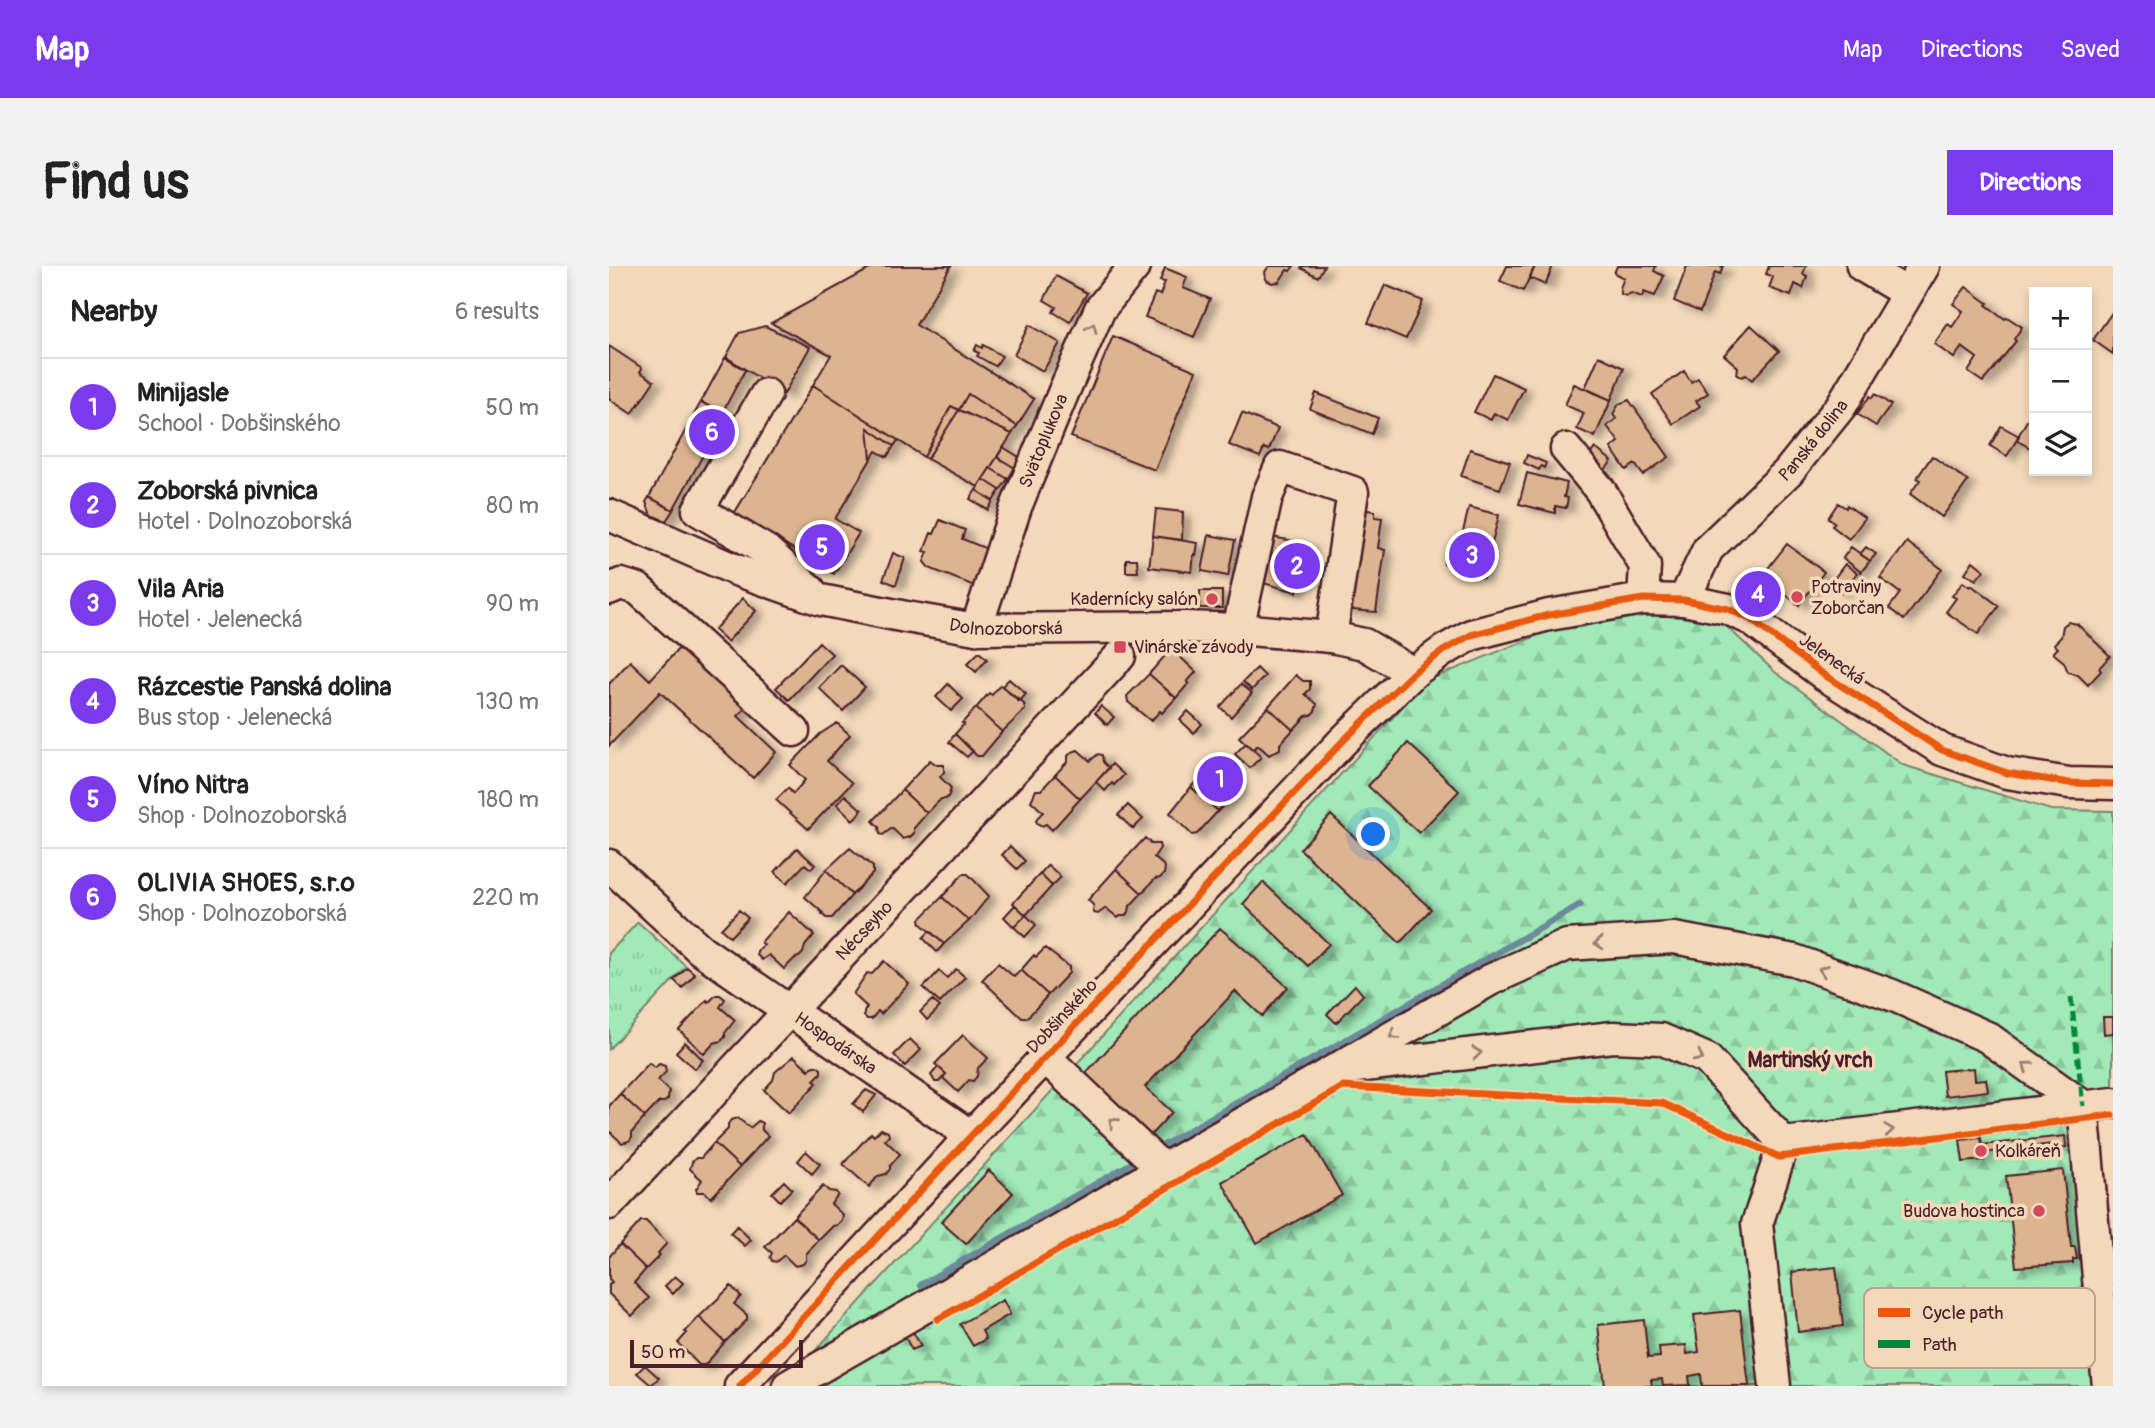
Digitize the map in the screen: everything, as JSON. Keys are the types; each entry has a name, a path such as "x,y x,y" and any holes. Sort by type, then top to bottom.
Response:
{"street":[{"name":"Svätoplukova","path":"976,629 1016,507 1064,391 1100,309 1135,266"},
{"path":"1862,266 1907,292"},
{"name":"Panská dolina","path":"1685,600 1708,549 1788,472 1841,406 1924,266"},
{"path":"766,394 698,510 767,551 821,600"},
{"path":"1566,449 1600,490 1645,566 1643,599"},
{"path":"1238,629 1267,498 1280,467 1353,492 1331,637"},
{"name":"Dolnozoborská","path":"609,515 736,570 821,600 976,629 1238,629 1331,637 1364,644 1413,673"},
{"path":"609,589 621,584 638,589 794,731"},
{"name":"Jelenecká","path":"1413,673 1471,635 1549,615 1643,599 1685,600 1728,609 1750,618 1823,674 1942,750 2007,773 2069,783 2113,784"},
{"name":"Nécseyho","path":"609,1204 1120,656"},
{"name":"Dobšinského","path":"741,1386 1045,1057 1342,742 1413,673"},
{"name":"Hospodárska","path":"609,864 701,950 971,1136"},
{"path":"788,1386 1490,980 1567,945 1674,938 1794,960 1892,995 1987,1037 2083,1107 2108,1335 2108,1386"},
{"path":"1336,1069 1613,1037 1661,1039 1707,1059 1784,1143"},
{"path":"1045,1057 1163,1169"},
{"path":"1784,1143 2113,1103"},
{"path":"1775,1386 1757,1224 1784,1143"}],"green space":[{"path":"1653,613 1723,623 1775,672 1903,765 2051,810 2113,811 2113,1093 2066,1098 2083,1288 1864,1288 1864,1368 2095,1368 2095,1340 2113,1339 2113,1386 783,1386 1426,681 1561,626"},
{"path":"638,922 686,966 609,1049 609,953"}],"building":[{"path":"875,266 951,266 916,325 1034,399 1017,426 968,394 959,410 951,406 924,457 813,385 831,355 771,323"},
{"path":"1269,266 1294,266 1290,271 1287,270 1279,282 1272,283 1266,280 1265,272"},
{"path":"1324,266 1318,277 1301,268"},
{"path":"1507,266 1535,266 1523,291 1500,281"},
{"path":"1535,266 1553,266 1545,285 1530,278"},
{"path":"1617,266 1656,266 1654,271 1664,276 1655,296 1644,292 1642,297 1631,293 1626,296 1621,294 1624,278 1614,273"},
{"path":"1687,266 1723,266 1720,274 1715,272 1700,312 1674,301"},
{"path":"1769,266 1806,266 1803,274 1807,276 1803,288 1795,284 1791,296 1769,288 1773,277 1766,274"},
{"path":"1165,268 1187,277 1183,288 1210,299 1194,337 1145,317 1155,293 1160,295 1165,282 1160,281"},
{"path":"1056,276 1087,293 1070,322 1053,312 1056,307 1044,300"},
{"path":"1385,285 1423,301 1406,339 1368,323"},
{"path":"1966,287 2005,319 2007,317 2022,327 2014,339 2016,341 1983,382 1968,372 1977,358 1962,347 1954,358 1934,344 1948,324 1952,327 1963,311 1953,304"},
{"path":"2113,311 2113,354 2093,340"},
{"path":"1029,325 1060,343 1043,371 1014,355"},
{"path":"1751,325 1779,351 1752,380 1746,375 1737,375 1738,367 1724,355"},
{"path":"765,326 810,347 784,394 726,357 739,333"},
{"path":"1113,336 1196,371 1155,470 1071,437"},
{"path":"977,345 982,348 983,345 1002,356 995,366 977,356 979,353 974,351"},
{"path":"609,346 642,368 640,372 654,381 632,414 609,399"},
{"path":"1599,356 1624,368 1611,400 1585,388"},
{"path":"725,358 745,370 722,413 701,402"},
{"path":"1684,371 1691,382 1698,378 1708,393 1696,401 1700,406 1673,424 1652,394"},
{"path":"1493,374 1524,388 1508,420 1494,413 1491,420 1474,412"},
{"path":"1574,384 1611,400 1595,437 1577,429 1584,413 1565,405"},
{"path":"813,385 898,440 894,446 868,428 871,459 835,519 859,533 834,574 829,571 834,561 802,545 798,552 770,534 768,539 732,517"},
{"path":"1316,393 1378,418 1372,434 1310,409"},
{"path":"968,394 1017,426 1012,434 959,410"},
{"path":"1875,394 1891,405 1876,426 1857,414 1870,396 1872,398"},
{"path":"1629,400 1669,457 1643,475 1635,464 1626,470 1611,448 1619,442 1607,426 1616,419 1613,414 1619,404"},
{"path":"701,402 725,415 673,510 649,497"},
{"path":"951,406 959,410 927,459 924,457"},
{"path":"959,410 1012,434 978,487 927,459"},
{"path":"1242,413 1278,428 1269,450 1264,448 1260,457 1229,445"},
{"path":"2029,417 2029,447 2016,440"},
{"path":"2001,426 2019,436 2007,456 1990,446"},
{"path":"868,428 894,446 887,457 876,451 871,459"},
{"path":"1003,447 1019,457 1015,468 997,457"},
{"path":"1595,448 1612,461 1604,471 1587,459"},
{"path":"1470,449 1510,462 1500,489 1461,476"},
{"path":"1527,455 1546,463 1544,468 1541,466 1539,470 1524,463"},
{"path":"1932,456 1968,481 1942,517 1910,494"},
{"path":"997,457 1015,468 1008,479 990,468"},
{"path":"990,468 1008,479 1000,490 983,479"},
{"path":"1527,473 1567,483 1564,497 1568,498 1566,508 1555,506 1555,513 1519,504"},
{"path":"983,479 1000,490 993,501 976,490"},
{"path":"976,490 993,501 988,510 970,499"},
{"path":"649,497 673,510 666,521 651,515 646,502"},
{"path":"1838,503 1846,508 1847,505 1865,518 1849,539 1832,526 1835,523 1828,518"},
{"path":"1469,507 1499,515 1483,578 1449,569 1450,565 1444,564 1446,556 1453,552 1456,543 1460,544"},
{"path":"1156,509 1183,512 1182,540 1153,536"},
{"path":"1358,509 1375,511 1375,517 1382,518 1378,548 1385,550 1376,612 1341,609"},
{"path":"940,520 965,530 962,539 990,550 977,587 929,568 924,562 928,552 924,551"},
{"path":"1209,535 1235,540 1228,576 1202,571"},
{"path":"1153,536 1198,543 1192,572 1149,567"},
{"path":"1272,537 1309,544 1302,581 1299,581 1297,592 1263,583"},
{"path":"1907,542 1942,569 1904,620 1889,608 1900,593 1880,578"},
{"path":"1787,544 1824,572 1799,605 1762,576"},
{"path":"802,545 834,561 829,571 798,552"},
{"path":"1851,547 1870,561 1861,572 1843,558"},
{"path":"1866,547 1876,554 1870,561 1860,554"},
{"path":"893,553 905,558 896,585 883,580"},
{"path":"1126,559 1137,559 1138,572 1126,572"},
{"path":"1973,561 1984,570 1976,580 1965,573"},
{"path":"1845,564 1857,573 1841,593 1830,584"},
{"path":"1963,582 1999,606 1978,634 1946,612 1956,598 1952,596"},
{"path":"1200,591 1222,591 1222,608 1200,608"},
{"path":"743,598 756,611 727,642 714,630"},
{"path":"2068,622 2077,624 2110,656 2088,685 2078,675 2068,672 2064,662 2053,653 2058,648 2054,644 2061,637 2063,626"},
{"path":"819,642 832,654 789,700 776,688"},
{"path":"681,646 750,703 738,716 776,752 753,778 660,692 609,746 609,684 630,661 650,680"},
{"path":"1170,650 1196,672 1176,698 1149,674"},
{"path":"979,652 987,659 976,672 967,664"},
{"path":"841,665 865,687 843,711 819,688"},
{"path":"1257,668 1265,676 1252,690 1243,682"},
{"path":"1149,674 1176,698 1151,721 1128,702 1127,696"},
{"path":"1296,675 1303,681 1310,681 1310,689 1305,694 1317,704 1315,711 1293,730 1268,707"},
{"path":"1009,679 1026,694 1020,701 1002,686"},
{"path":"948,684 963,699 951,711 936,697"},
{"path":"1241,684 1252,693 1231,717 1220,707"},
{"path":"1000,685 1024,704 1025,710 1002,732 976,708"},
{"path":"1101,706 1114,717 1107,725 1095,713"},
{"path":"1268,707 1293,730 1280,744 1280,749 1269,755 1258,745 1253,750 1239,737"},
{"path":"976,708 1002,732 982,756 977,756 955,734"},
{"path":"1188,711 1202,724 1194,733 1180,720"},
{"path":"837,723 850,735 827,761 852,783 808,829 776,800 788,788 793,794 805,780 790,765 820,734"},
{"path":"955,734 973,751 967,757 949,742"},
{"path":"1246,743 1261,757 1250,768 1235,754"},
{"path":"1408,743 1459,791 1419,833 1368,786"},
{"path":"1078,750 1090,761 1098,754 1102,755 1103,762 1109,768 1080,799 1055,775 1068,761 1068,756"},
{"path":"930,760 937,765 944,765 944,772 940,777 951,788 946,799 941,799 927,813 902,790"},
{"path":"1112,764 1124,775 1105,791 1096,782"},
{"path":"1216,765 1239,784 1239,789 1218,811 1191,787"},
{"path":"1055,775 1080,799 1052,830 1046,824 1038,824 1036,821 1043,812 1031,801 1036,790 1041,790"},
{"path":"1191,787 1218,811 1197,834 1192,835 1170,813"},
{"path":"902,790 927,813 910,837 903,839 892,828 883,835 880,834 879,827 873,821"},
{"path":"845,795 862,810 853,820 837,804"},
{"path":"1128,805 1143,819 1133,829 1118,815"},
{"path":"1331,815 1431,909 1400,943 1300,849"},
{"path":"1145,838 1151,844 1159,844 1160,848 1154,857 1165,867 1164,874 1142,893 1116,869"},
{"path":"1010,846 1025,861 1017,869 1002,855"},
{"path":"797,848 815,865 811,869 805,864 787,883 775,872"},
{"path":"850,848 873,867 873,873 852,895 826,870"},
{"path":"1048,865 1061,877 1052,886 1040,874"},
{"path":"1116,869 1142,893 1125,916 1118,918 1106,908 1098,914 1094,913 1094,906 1088,900"},
{"path":"826,870 852,895 832,918 826,918 805,897"},
{"path":"963,874 968,874 989,896 969,921 942,897"},
{"path":"1040,874 1052,886 1026,915 1013,903"},
{"path":"1263,882 1329,944 1308,966 1243,904"},
{"path":"942,897 969,921 944,944 921,924 920,919"},
{"path":"1015,905 1026,915 1014,927 1004,917"},
{"path":"739,910 748,918 730,937 721,929"},
{"path":"789,912 814,935 803,953 784,969 769,955 762,960 757,951 764,945 761,942"},
{"path":"1026,915 1036,925 1025,937 1014,927"},
{"path":"1220,928 1288,987 1262,1016 1235,991 1145,1087 1172,1112 1146,1140 1083,1076"},
{"path":"930,931 944,944 937,952 923,938"},
{"path":"1045,948 1069,967 1069,973 1048,995 1021,970 1034,955 1036,957"},
{"path":"884,961 909,984 881,1014 878,1011 872,1019 867,1019 864,1012 867,1007 853,994 867,973 872,974"},
{"path":"998,963 1014,977 1021,970 1048,995 1027,1018 1022,1018 982,980"},
{"path":"687,967 695,974 682,988 674,980"},
{"path":"956,969 965,977 940,1003 923,988 939,971 947,978"},
{"path":"1355,985 1363,995 1336,1023 1327,1014"},
{"path":"716,995 725,999 720,1007 735,1020 725,1037 714,1043 704,1054 679,1030 707,1000 709,1002"},
{"path":"932,1000 940,1007 927,1020 920,1012"},
{"path":"2103,1017 2113,1017 2113,1033 2104,1034"},
{"path":"963,1035 988,1058 978,1068 973,1081 969,1080 958,1092 943,1078 946,1074 935,1064"},
{"path":"910,1039 921,1050 905,1066 894,1055"},
{"path":"685,1042 703,1060 695,1069 676,1052"},
{"path":"794,1056 809,1070 817,1066 821,1073 814,1080 817,1083 789,1113 764,1090 773,1080 775,1072"},
{"path":"649,1063 655,1068 659,1064 665,1066 666,1072 658,1080 669,1091 668,1099 659,1102 645,1117 620,1094"},
{"path":"938,1067 946,1074 939,1082 935,1082 931,1075"},
{"path":"1974,1068 1975,1080 1986,1079 1988,1091 1945,1096 1942,1071"},
{"path":"866,1090 876,1095 863,1112 853,1104"},
{"path":"620,1094 645,1117 632,1132 629,1141 622,1143 609,1133 609,1106"},
{"path":"738,1118 750,1128 758,1121 762,1123 762,1130 768,1136 740,1167 714,1143 728,1129 731,1120"},
{"path":"881,1129 888,1132 889,1136 885,1140 900,1154 886,1174 878,1176 869,1187 843,1164 871,1133 874,1136"},
{"path":"1307,1134 1342,1195 1257,1243 1222,1182"},
{"name":"Kolkáreň","path":"2065,1136 2066,1147 2054,1149 2054,1144 1983,1153 1984,1160 1963,1162 1960,1140 1981,1138 1982,1145"},
{"path":"714,1143 740,1167 711,1198 705,1192 697,1192 702,1180 690,1169 692,1162 701,1158"},
{"path":"806,1151 820,1164 812,1174 798,1161"},
{"path":"989,1170 1013,1193 966,1244 941,1222"},
{"name":"Budova hostinca","path":"2063,1170 2071,1247 2075,1247 2077,1259 2073,1259 2073,1263 2016,1267 2006,1176"},
{"path":"784,1181 792,1189 780,1201 772,1193"},
{"path":"823,1186 836,1192 838,1195 831,1204 843,1215 842,1221 819,1240 794,1217"},
{"path":"794,1217 819,1240 806,1254 803,1264 795,1266 784,1255 776,1262 772,1261 772,1253 765,1247"},
{"path":"641,1221 646,1221 667,1243 646,1269 620,1244"},
{"path":"737,1226 751,1240 745,1246 730,1233"},
{"path":"620,1244 646,1269 634,1283 649,1298 632,1316 609,1294 609,1285 612,1282 609,1279 609,1257"},
{"path":"1836,1267 1843,1326 1798,1332 1792,1272"},
{"path":"675,1276 683,1283 673,1294 665,1286"},
{"path":"731,1286 741,1296 734,1304 747,1315 747,1320 725,1342 699,1317"},
{"path":"1003,1300 1010,1314 982,1331 986,1339 973,1346 960,1324"},
{"path":"1740,1310 1749,1386 1702,1386 1701,1374 1689,1376 1690,1385 1663,1386 1662,1379 1651,1380 1652,1386 1605,1386 1598,1325 1644,1320 1648,1358 1660,1357 1659,1347 1686,1345 1687,1354 1699,1352 1694,1315"},
{"path":"699,1317 725,1342 705,1365 699,1365 678,1343"},
{"path":"913,1332 921,1346 912,1350 905,1337"},
{"path":"645,1365 659,1378 651,1385 637,1373"}],"waterway":[{"path":"1159,1148 1580,905"},
{"path":"921,1285 1136,1161"}],"marked path":[{"path":"2071,997 2083,1106"}],"cycle path":[{"path":"740,1386 1342,742 1413,673 1471,635 1549,615 1643,599 1684,600 1728,609 1750,619 1823,674 1942,750 2007,773 2069,783 2113,784"},
{"path":"938,1319 1343,1087 1662,1103 1779,1157 2112,1115"}],"place":[{"name":"OLIVIA SHOES, s.r.o","path":"712,432"},
{"name":"Víno Nitra","path":"822,547"},
{"name":"Vila Aria","path":"1472,555"},
{"name":"Zoborská pivnica","path":"1297,566"},
{"name":"Rázcestie Panská dolina","path":"1758,594"},
{"name":"Potraviny Zoborčan","path":"1797,597"},
{"name":"Kadernícky salón","path":"1212,599"},
{"name":"Vinárske závody","path":"1120,647"},
{"name":"Minijasle","path":"1220,779"},
{"name":"Kolkáreň","path":"1981,1151"},
{"name":"Budova hostinca","path":"2039,1211"}],"district":[{"name":"Martinský vrch","path":"1810,1060"}]}
